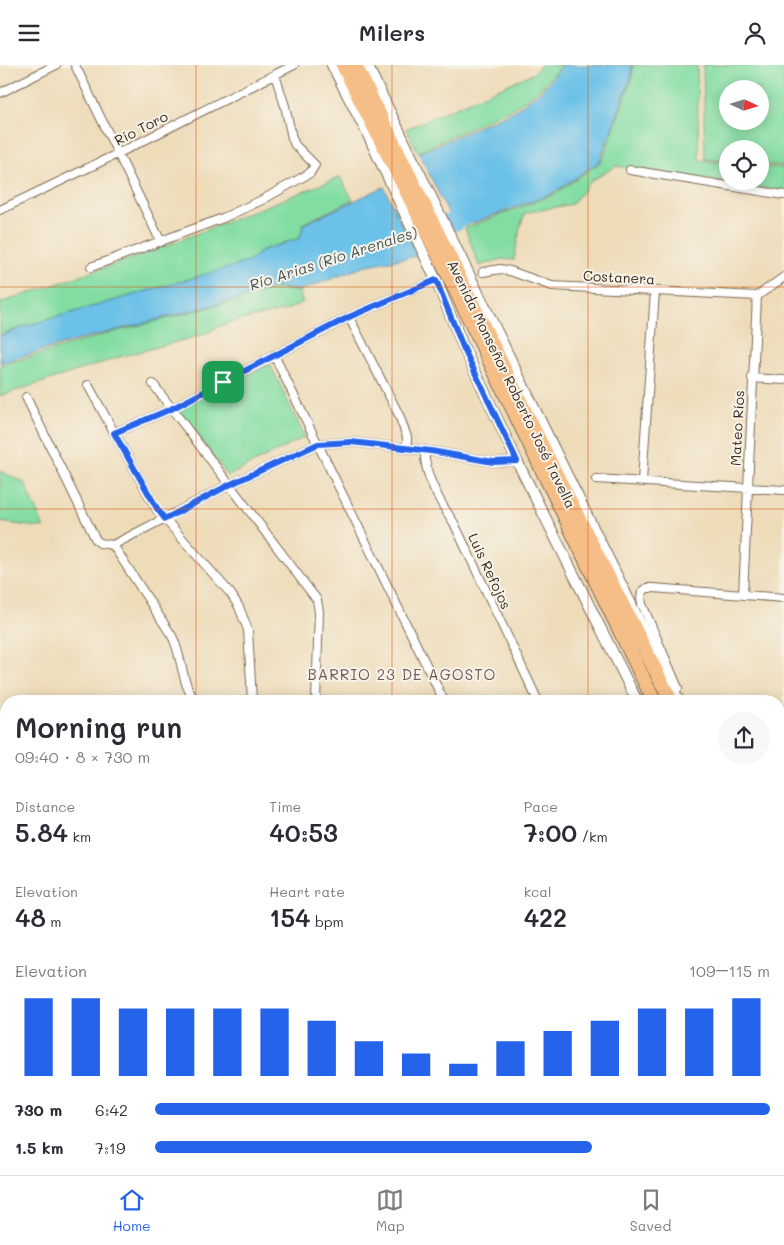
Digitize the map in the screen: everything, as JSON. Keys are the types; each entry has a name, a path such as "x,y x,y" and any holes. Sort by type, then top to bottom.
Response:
{"highway":[{"name":"Avenida Monseñor Roberto José Tavella","path":"343,65 381,129 449,268 651,695"},
{"name":"Avenida Monseñor Roberto José Tavella","path":"356,65 381,129"},
{"name":"Avenida Monseñor Roberto José Tavella","path":"449,268 668,695"}],"street":[{"path":"0,93 56,65"},
{"path":"75,65 160,242"},
{"path":"332,65 381,129 449,268 677,695"},
{"path":"367,65 381,129"},
{"name":"Río Toro","path":"0,210 117,155 293,66"},
{"path":"91,267 241,210 310,173 314,169 313,161 295,145 292,138 285,106 275,75"},
{"path":"630,170 784,195"},
{"path":"114,433 171,409 274,355 449,268"},
{"path":"449,268 463,347 517,461 634,695"},
{"name":"Costanera","path":"483,272 500,269 510,271 552,286 757,296"},
{"path":"757,296 784,277"},
{"path":"642,481 655,291"},
{"name":"Mateo Ríos","path":"742,595 757,296"},
{"path":"349,317 399,415 407,437 407,448"},
{"path":"274,355 441,695"},
{"path":"752,378 784,380"},
{"path":"153,384 317,600 320,612 316,695"},
{"path":"88,385 158,510 239,607 248,630 252,695"},
{"path":"26,397 96,540 100,543 113,545 229,485 318,444 351,442 425,450 493,462 517,461"},
{"name":"Luis Refojos","path":"425,450 424,460 441,503 454,523 535,695"},
{"path":"596,479 784,490"},
{"path":"113,545 176,642 191,695"},
{"path":"678,695 642,604 642,591 652,587 784,598"}],"green space":[{"path":"541,65 561,65 539,90 515,107 418,152 406,129 534,73"},
{"path":"633,65 697,65 699,160 719,162 719,181 616,166 591,181 572,204 525,213 520,227 514,260 502,259 479,266 465,228 553,195 602,161 632,78"},
{"path":"703,65 784,65 784,166 769,165 769,140 719,140 719,160 705,159"},
{"path":"769,167 784,168 784,191 769,189"},
{"path":"340,177 353,200 304,223 300,238 262,250 248,262 0,335 0,303 145,254"},
{"path":"275,288 299,292 303,302 287,310 227,323 202,335 123,356 0,396 0,365"},
{"path":"270,364 305,437 228,476 178,409"},
{"path":"0,471 25,483 44,528 0,522"}],"water":[{"path":"563,65 632,65 631,78 600,161 552,194 456,229 419,153 514,111 541,91"},
{"path":"384,187 417,256 368,265 299,291 275,287 238,299 82,339 0,363 0,336 29,325 248,262 263,250 300,238 304,224"}],"waterway":[{"name":"Río Arias (Río Arenales)","path":"382,241 455,222 474,211"}],"district":[{"name":"BARRIO 23 DE AGOSTO","path":"402,674"}],"route":[{"path":"436,280 463,347 517,461 493,462 388,445 351,442 318,444 229,485 165,519 114,433 171,409 223,382 349,317 436,280"}]}
